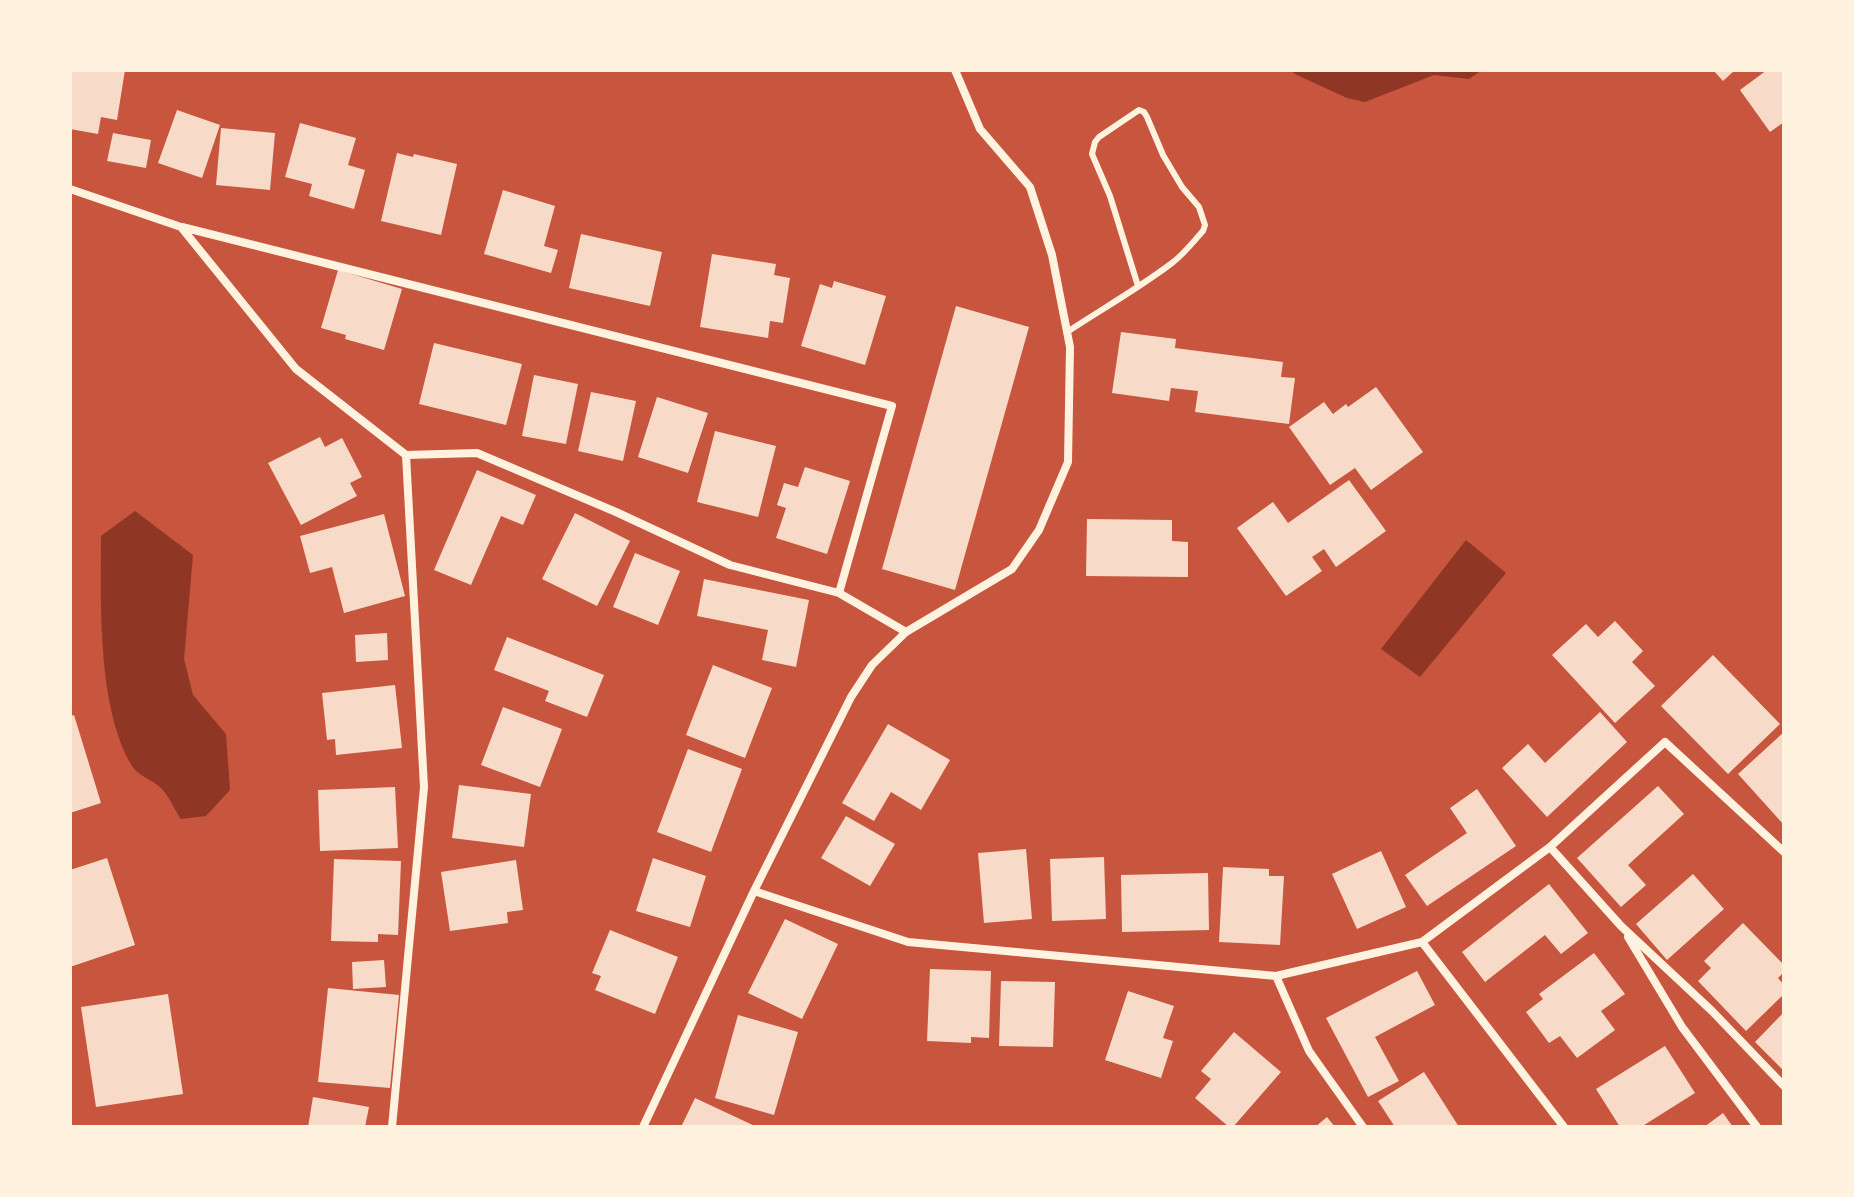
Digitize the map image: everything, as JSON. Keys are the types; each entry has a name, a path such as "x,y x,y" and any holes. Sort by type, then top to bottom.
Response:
{"street":[{"path":"643,1127 754,891 851,697 872,665 906,632 1012,569 1039,530 1068,462 1070,347 1052,255 1030,187 980,129 955,70"},
{"path":"70,189 181,227 892,406 839,593"},
{"path":"181,227 296,369 406,455 477,453 730,565 839,593 906,632"},
{"path":"392,1127 424,787 406,455"},
{"path":"754,891 908,942 1276,976 1422,942 1550,847 1665,742 1784,852"},
{"path":"1550,847 1621,926 1712,1011 1784,1086"},
{"path":"1621,926 1682,1027 1757,1127"},
{"path":"1422,942 1564,1127"},
{"path":"1276,976 1309,1051 1363,1127"}],"lane":[{"path":"1067,332 1138,286 1175,261 1205,225 1199,207 1182,187 1163,155 1147,117 1139,110 1099,137 1092,154 1110,196 1138,286"}],"shaded area":[{"path":"1289,70 1482,70 1469,79 1434,75 1365,102 1347,98"},
{"path":"135,511 193,555 184,659 193,695 226,734 230,790 206,816 181,819 161,788 132,766 112,715 103,654 101,536"},
{"path":"1466,540 1506,573 1420,677 1381,649"}],"building":[{"path":"70,70 125,70 117,120 101,117 98,134 70,129"},
{"path":"1713,70 1735,70 1723,81"},
{"path":"1767,70 1784,70 1784,122 1770,132 1740,90"},
{"path":"177,110 220,125 202,178 158,163"},
{"path":"300,123 356,138 348,165 365,170 354,209 309,196 312,184 285,177"},
{"path":"221,128 275,133 270,190 216,185"},
{"path":"113,133 151,140 146,168 107,161"},
{"path":"397,153 457,164 441,235 381,221"},
{"path":"503,190 555,206 544,246 558,250 551,273 484,254"},
{"path":"581,234 662,252 650,306 569,288"},
{"path":"712,254 776,264 774,275 790,278 783,323 770,321 768,338 700,327"},
{"path":"338,270 402,289 384,350 345,339 346,335 321,328"},
{"path":"834,281 886,296 865,365 801,346 820,284 832,288"},
{"path":"956,306 1029,327 955,590 882,569"},
{"path":"1121,332 1176,339 1175,348 1283,362 1281,377 1295,378 1289,424 1195,412 1198,391 1171,388 1169,401 1112,393"},
{"path":"434,343 522,364 506,425 419,404"},
{"path":"534,375 578,384 566,444 522,436"},
{"path":"1376,387 1423,452 1371,490 1355,468 1330,485 1289,427 1324,402 1333,414"},
{"path":"591,392 636,401 623,461 578,451"},
{"path":"657,397 708,413 688,473 638,457"},
{"path":"715,431 776,446 758,517 697,502"},
{"path":"320,437 325,447 342,438 362,477 350,483 357,496 301,525 268,463"},
{"path":"805,467 850,481 827,554 776,538 786,508 777,505 784,483 798,487"},
{"path":"477,470 536,495 523,525 501,516 471,585 434,570"},
{"path":"1349,480 1386,531 1336,567 1324,549 1312,557 1322,571 1286,596 1237,528 1273,502 1288,523"},
{"path":"575,513 630,541 597,606 542,579"},
{"path":"384,514 405,596 344,613 332,567 310,573 300,536"},
{"path":"1087,519 1172,520 1172,541 1188,542 1188,577 1086,576"},
{"path":"635,553 680,571 658,625 613,607"},
{"path":"704,579 809,600 796,667 762,660 768,630 697,616"},
{"path":"1615,621 1643,651 1632,662 1655,686 1615,723 1552,655 1586,624 1598,637"},
{"path":"387,633 388,660 356,662 355,635"},
{"path":"507,637 604,675 587,717 545,701 549,691 494,670"},
{"path":"1713,655 1780,724 1728,774 1661,706"},
{"path":"713,665 772,688 745,758 686,735"},
{"path":"395,685 402,748 336,755 335,739 327,740 322,693"},
{"path":"503,707 562,729 540,787 481,765"},
{"path":"1600,712 1627,742 1547,817 1502,768 1528,744 1545,763"},
{"path":"74,715 101,803 70,813 70,716"},
{"path":"888,724 950,760 921,810 891,792 874,821 842,803"},
{"path":"1784,732 1784,825 1738,774"},
{"path":"688,749 742,769 711,852 657,832"},
{"path":"459,785 531,794 524,847 452,838"},
{"path":"1658,786 1684,814 1628,865 1646,885 1621,907 1577,858"},
{"path":"395,787 398,848 320,851 318,790"},
{"path":"1477,789 1516,846 1427,906 1405,875 1467,833 1450,808"},
{"path":"846,816 895,844 870,886 821,858"},
{"path":"1026,849 1032,919 984,923 978,853"},
{"path":"1381,851 1406,907 1357,929 1332,874"},
{"path":"1104,857 1106,919 1052,921 1050,859"},
{"path":"107,858 135,945 70,967 70,870"},
{"path":"653,858 706,876 690,927 636,911"},
{"path":"334,859 401,861 398,935 378,934 378,942 331,941"},
{"path":"516,860 523,910 507,912 508,923 450,931 441,872"},
{"path":"1223,867 1269,869 1269,876 1284,876 1280,945 1219,942"},
{"path":"1208,873 1209,930 1122,932 1121,875"},
{"path":"1693,874 1724,909 1667,960 1636,924"},
{"path":"1549,884 1588,933 1561,954 1545,935 1485,982 1462,952"},
{"path":"785,919 838,944 802,1019 748,993"},
{"path":"1743,923 1784,965 1784,972 1778,978 1784,985 1784,994 1746,1031 1698,981 1711,968 1704,961"},
{"path":"610,930 678,957 655,1014 595,990 601,976 592,973"},
{"path":"1594,953 1625,994 1601,1011 1615,1030 1577,1058 1560,1036 1549,1043 1526,1012 1543,999 1539,994"},
{"path":"384,960 386,987 353,989 352,962"},
{"path":"930,969 991,971 989,1038 971,1037 971,1043 927,1041"},
{"path":"1417,971 1435,1005 1375,1037 1399,1081 1368,1097 1326,1018"},
{"path":"1001,981 1055,982 1053,1047 999,1046"},
{"path":"328,988 399,995 390,1088 318,1082"},
{"path":"1128,991 1174,1006 1163,1038 1173,1041 1161,1078 1105,1060"},
{"path":"168,994 183,1094 96,1107 81,1007"},
{"path":"1784,1012 1784,1071 1755,1042"},
{"path":"738,1015 798,1032 774,1115 715,1098"},
{"path":"1234,1032 1281,1072 1233,1127 1229,1127 1195,1098 1211,1079 1201,1071"},
{"path":"1665,1046 1695,1093 1641,1127 1620,1127 1596,1089"},
{"path":"1424,1072 1459,1127 1395,1127 1378,1101"},
{"path":"313,1097 369,1107 365,1127 308,1127"},
{"path":"695,1098 757,1127 681,1127"},
{"path":"1723,1113 1733,1127 1704,1127"},
{"path":"1327,1117 1335,1127 1315,1127"}]}
